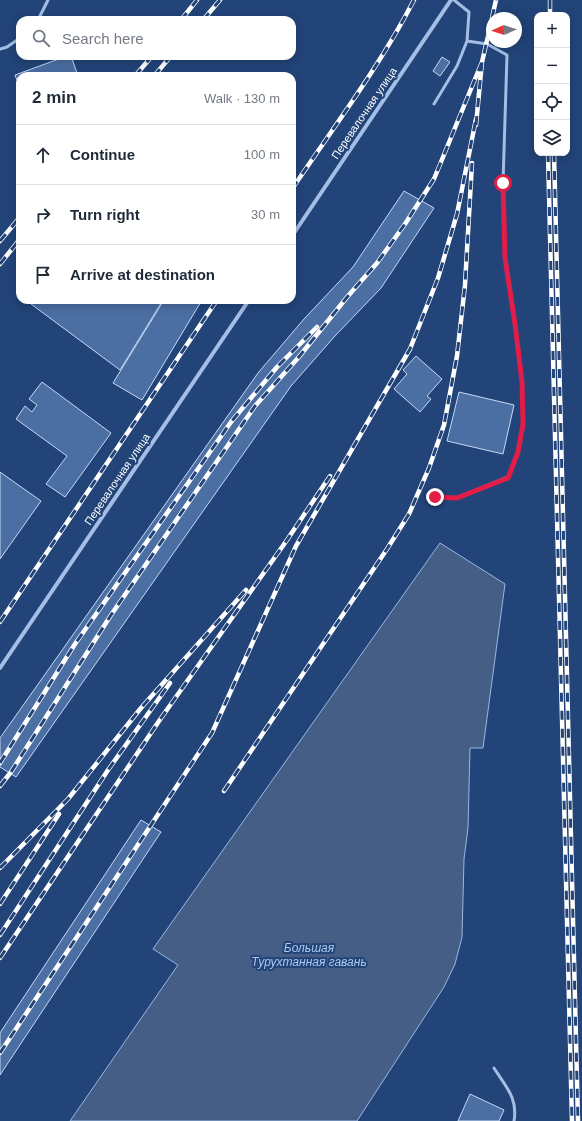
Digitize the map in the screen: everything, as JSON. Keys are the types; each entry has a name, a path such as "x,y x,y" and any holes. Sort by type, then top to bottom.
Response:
{"street":[{"name":"Перевалочная улица","path":"296,230 451,0"},
{"name":"Перевалочная улица","path":"0,668 245,304"}],"lane":[{"path":"40,16 48,0"},
{"path":"434,104 457,66 467,41 469,12 454,0"},
{"path":"0,49 7,47 16,41"},
{"path":"435,497 457,498 508,478 518,452 523,424 521,375 505,258 503,183 507,55 486,44 467,41"},
{"path":"494,1068 513,1096 516,1110 514,1121"}],"water":[{"name":"Большая Турухтанная гавань","path":"440,543 505,584 483,748 470,748 468,828 464,859 462,937 455,964 444,987 357,1121 70,1121 178,965 153,949"}],"building":[{"path":"442,57 450,62 440,76 433,71"},
{"path":"56,60 72,60 77,72 23,72"},
{"path":"404,191 434,208 381,288 334,337 291,386 16,777 0,767 0,738 258,373 304,319 353,267"},
{"path":"31,304 161,304 120,370"},
{"path":"162,304 200,304 142,400 113,383"},
{"path":"416,356 442,379 427,396 431,399 420,412 394,389 407,374 403,370"},
{"path":"42,382 111,433 65,497 46,484 67,456 16,419 25,406 32,412 37,405 29,399"},
{"path":"459,392 514,405 503,454 447,441"},
{"path":"0,472 41,501 0,559"},
{"path":"141,820 161,832 0,1075 0,1033"},
{"path":"470,1094 504,1110 499,1121 458,1121"}],"railway":[{"path":"184,16 197,0"},
{"path":"206,16 220,0"},
{"path":"296,183 371,73 401,25 414,0"},
{"path":"493,12 496,0"},
{"path":"550,0 550,12"},
{"path":"476,125 482,62 486,45"},
{"path":"138,72 149,60"},
{"path":"157,72 168,60"},
{"path":"0,786 11,772 111,615 255,406 298,358 377,263 405,224 434,179 482,62"},
{"path":"0,1053 212,733 296,546 410,349 438,278 457,214 476,119"},
{"path":"548,156 572,1121"},
{"path":"554,156 578,1121"},
{"path":"224,791 387,549 409,514 429,468 444,425 457,356 465,285 472,163"},
{"path":"0,241 16,222"},
{"path":"0,264 16,244"},
{"path":"0,622 214,304"},
{"path":"0,763 75,644 231,422 277,367 317,327"},
{"path":"0,958 159,721 287,540 330,476"},
{"path":"0,868 68,799 141,708 246,590"},
{"path":"0,935 108,770 170,683"},
{"path":"0,904 59,814"}],"route":[{"path":"435,497 457,498 508,478 518,452 523,424 522,382 505,258 503,183"}]}
